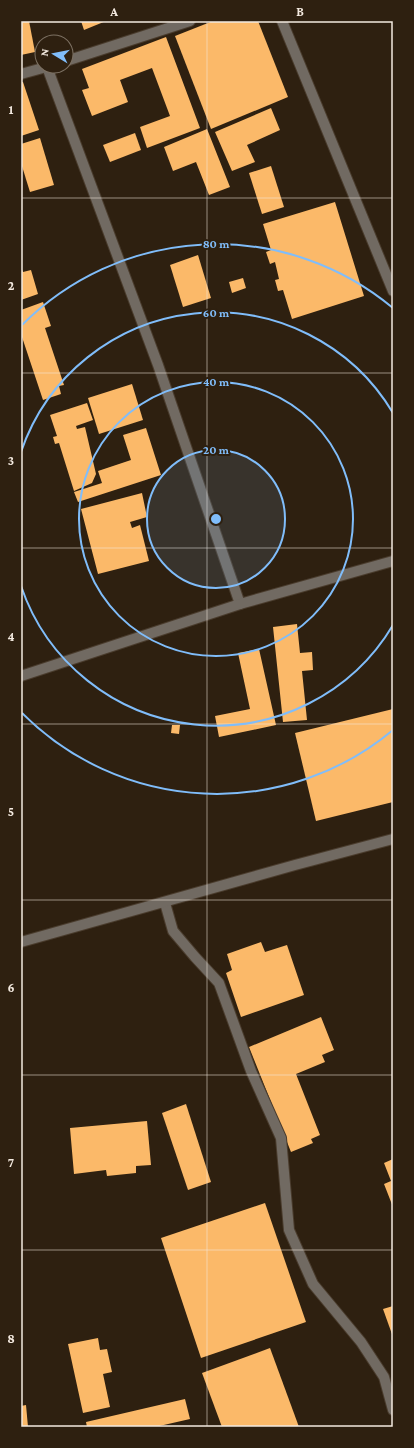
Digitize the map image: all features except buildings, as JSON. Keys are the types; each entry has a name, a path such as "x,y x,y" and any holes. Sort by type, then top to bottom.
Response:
{"street":[{"path":"74,58 190,21"},
{"path":"282,21 393,292"},
{"path":"21,74 34,70"},
{"path":"51,74 158,365 240,604"},
{"path":"21,676 240,604 393,561"},
{"path":"21,942 165,903 295,865 393,840"},
{"path":"165,903 173,931 194,957 219,983 251,1071 281,1138 289,1230 312,1284 361,1342 384,1378 393,1410"}]}
